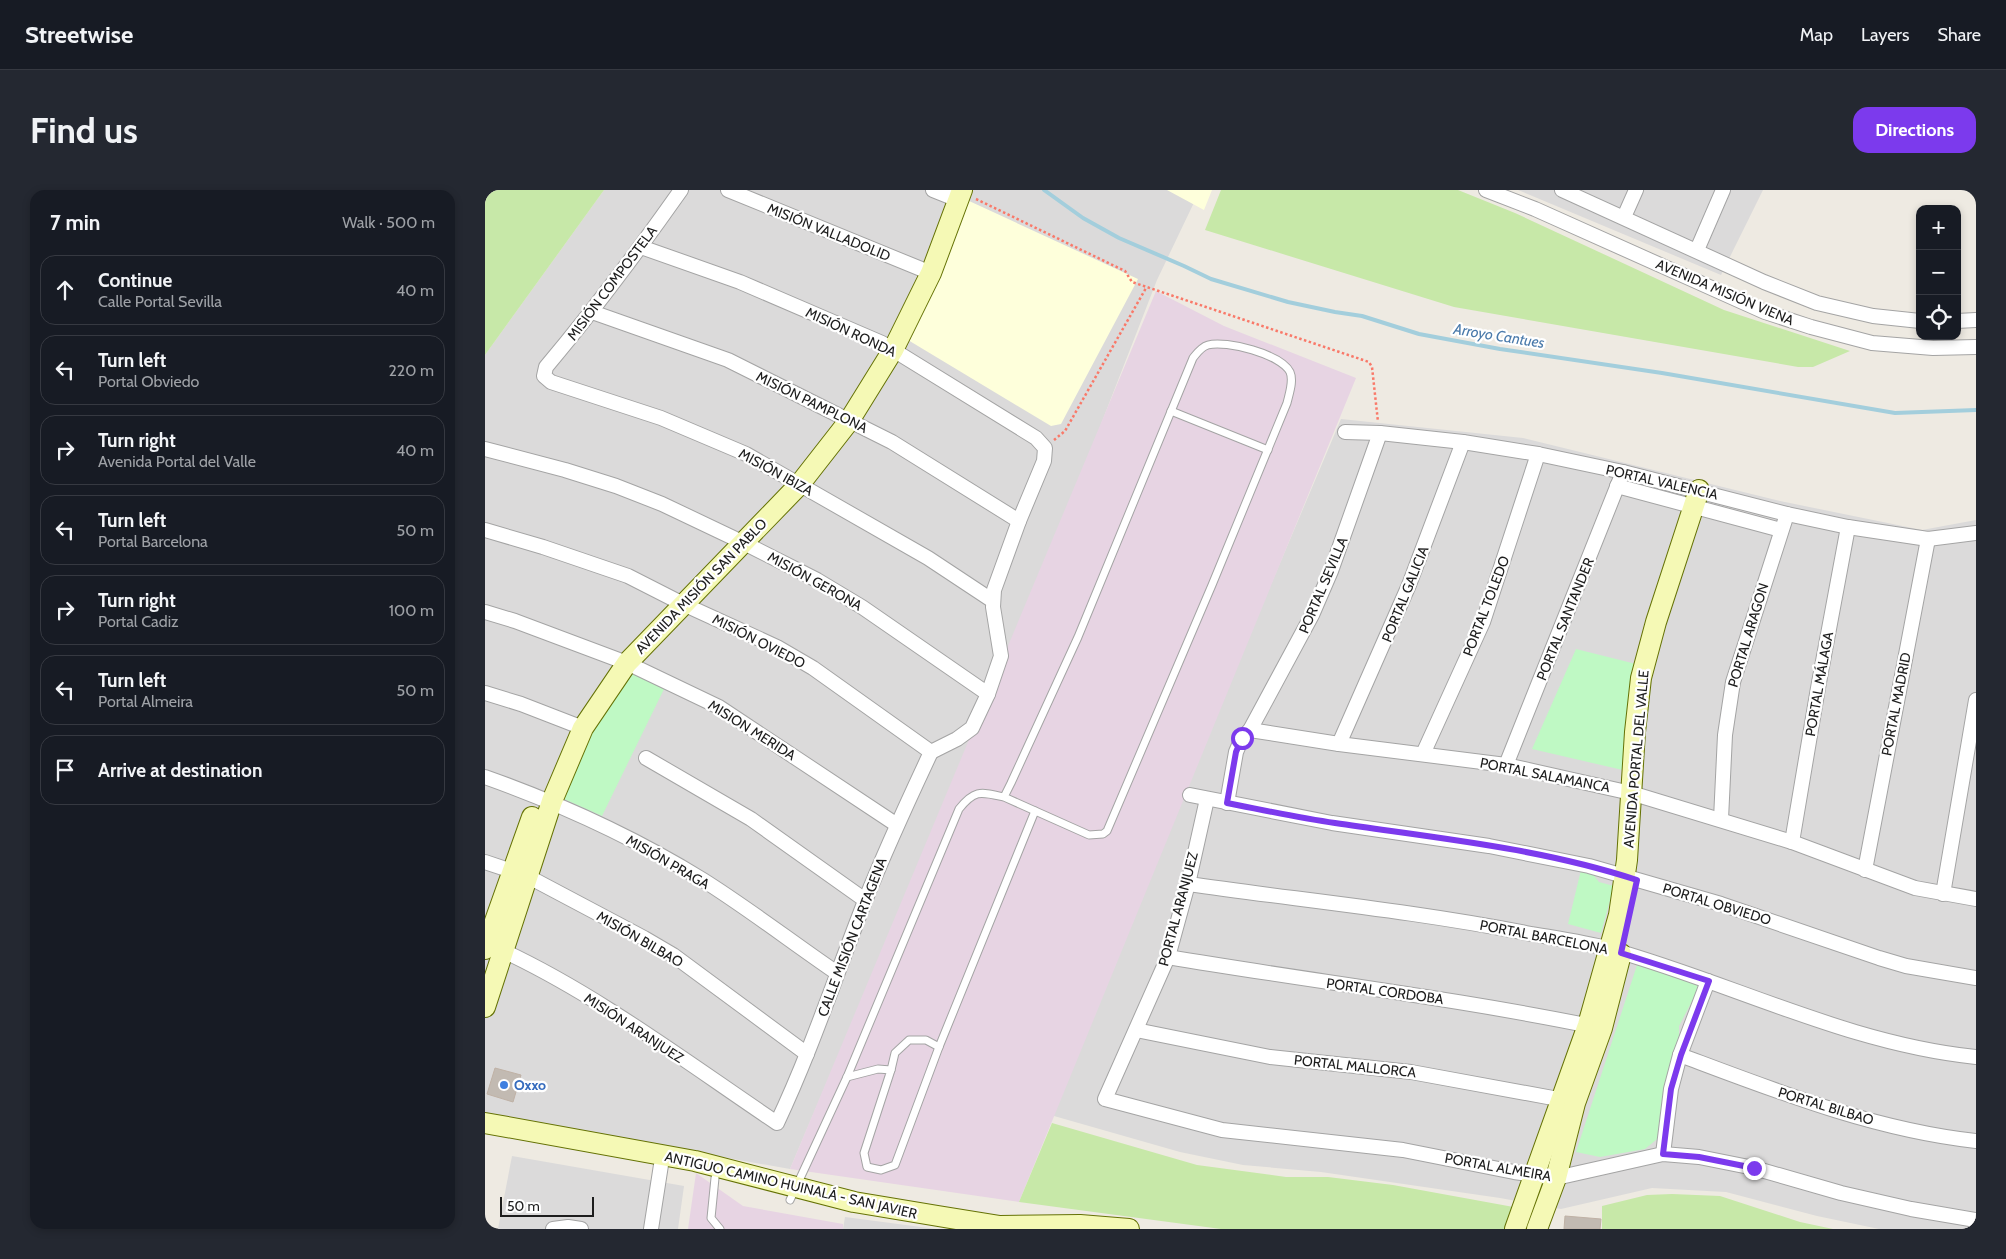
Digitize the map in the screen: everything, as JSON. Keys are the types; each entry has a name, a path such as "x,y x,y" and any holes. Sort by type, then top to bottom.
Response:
{"street":[{"name":"MISIÓN COMPOSTELA","path":"544,376 546,367 592,312 681,190"},
{"name":"MISIÓN VALLADOLID","path":"728,190 925,271"},
{"name":"AVENIDA MISIÓN VIENA","path":"1486,190 1535,209 1765,312 1802,324 1872,343 1933,348 1976,347"},
{"name":"AVENIDA MISIÓN VIENA","path":"1562,190 1764,282 1817,303 1873,316 1916,321"},
{"path":"1624,217 1636,190"},
{"path":"1697,250 1723,190"},
{"name":"AVENIDA MISIÓN SAN PABLO","path":"485,1006 490,947 520,874 546,799 579,726 621,660 795,482 844,418 887,346 925,271 950,193"},
{"name":"MISIÓN RONDA","path":"641,247 741,282 887,346 1037,438 1045,448"},
{"name":"MISIÓN PAMPLONA","path":"592,312 728,360 892,442 1019,521"},
{"path":"1961,321 1976,320"},
{"name":"MISIÓN IBIZA","path":"544,376 551,382 661,418 746,454 928,558 993,601"},
{"name":"PORTAL VALENCIA","path":"1345,432 1379,433 1463,442 1538,454 1623,472 1703,499 1848,527 1928,539 1976,533"},
{"name":"PORTAL SEVILLA","path":"1227,803 1236,752 1242,738 1250,730 1290,659 1331,571 1379,433"},
{"name":"PORTAL GALICIA","path":"1339,744 1409,585 1463,442"},
{"path":"931,752 957,740 971,728 988,694 1001,656 993,601 994,590 1019,521 1044,461 1045,448"},
{"name":"MISIÓN GERONA","path":"485,449 565,470 616,486 663,504 739,540 817,580 862,607 988,694"},
{"name":"PORTAL TOLEDO","path":"1423,754 1483,622 1538,454"},
{"name":"PORTAL SANTANDER","path":"1506,765 1623,472"},
{"path":"1617,486 1703,499 1781,530"},
{"name":"AVENIDA PORTAL DEL VALLE","path":"1515,1229 1535,1176 1568,1101 1595,1026 1615,951 1619,915 1631,878 1637,795 1639,690 1644,661 1703,499"},
{"name":"PORTAL ARAGON","path":"1721,819 1725,736 1733,682 1787,514"},
{"name":"PORTAL MÁLAGA","path":"1792,842 1848,527"},
{"name":"MISIÓN OVIEDO","path":"485,530 543,547 628,576 679,602 777,647 813,668 931,752"},
{"name":"PORTAL MADRID","path":"1865,870 1928,539"},
{"name":"MISION MERIDA","path":"485,612 515,620 621,660 719,707 897,825"},
{"path":"485,693 521,704 579,726"},
{"path":"1943,894 1976,700"},
{"name":"PORTAL SALAMANCA","path":"1250,730 1339,744 1506,765 1637,795 1792,842 1915,888 1976,899"},
{"name":"CALLE MISIÓN CARTAGENA","path":"777,1123 807,1054 865,900 931,752"},
{"path":"646,758 751,818 865,900"},
{"name":"MISIÓN PRAGA","path":"485,777 546,799 619,834 703,880 837,974"},
{"name":"PORTAL OBVIEDO","path":"1190,795 1332,823 1489,846 1589,866 1721,904 1906,966 1976,978"},
{"name":"PORTAL ARANJUEZ","path":"1105,1100 1168,957 1188,884 1207,799"},
{"name":"MISIÓN BILBAO","path":"485,862 520,874 645,938 673,955 807,1054"},
{"name":"PORTAL BARCELONA","path":"1188,884 1454,919 1615,951 1709,981 1848,1030 1925,1049 1976,1057"},
{"name":"MISIÓN ARANJUEZ","path":"490,947 571,987 635,1027 777,1123"},
{"name":"PORTAL CORDOBA","path":"1168,957 1308,980 1430,997 1595,1026"},
{"path":"1663,1154 1671,1089 1681,1055 1709,981"},
{"name":"PORTAL MALLORCA","path":"1136,1030 1270,1057 1411,1072 1568,1101"},
{"name":"PORTAL BILBAO","path":"1681,1055 1772,1090 1826,1108 1921,1132 1976,1141"},
{"name":"PORTAL ALMEIRA","path":"1105,1100 1222,1130 1403,1150 1535,1176 1556,1178 1663,1154 1727,1162 1841,1193 1911,1209 1976,1220"},
{"name":"AVENIDA PORTAL DEL VALLE","path":"1537,1229 1556,1178 1568,1101"},
{"name":"ANTIGUO CAMINO HUINALÁ - SAN JAVIER","path":"485,1123 695,1161 793,1194 854,1202 991,1227 1080,1225 1129,1229"},
{"path":"485,1130 661,1165 793,1194 902,1222 949,1229"},
{"path":"651,1229 661,1165"},
{"path":"553,1229 568,1227 581,1229"}],"lane":[{"path":"793,1194 847,1077 959,809 968,798 983,792 1004,797 1089,835 1103,834 1107,831 1287,403 1291,382 1290,372 1282,362 1255,351 1231,345 1208,345 1199,350 1193,358 1078,637 1004,797"},
{"path":"1171,411 1268,450"},
{"path":"939,1047 926,1040 909,1040 895,1053 864,1153 867,1167 881,1170 895,1165 939,1047 1035,811"},
{"path":"847,1077 878,1069 891,1070"},
{"path":"715,1178 711,1218 720,1229"}],"path":[{"path":"950,193 974,197 1125,271 1132,282 1369,362 1372,367 1379,433"},
{"path":"1045,448 1065,431 1147,288"}],"shaded area":[{"path":"604,190 1200,190 1157,280 1049,558 790,1169 485,1115 485,355"},
{"path":"1167,190 1212,190 1204,210"},
{"path":"1518,190 1763,190 1721,275"},
{"path":"967,200 1138,279 1061,424 1051,426 903,337"},
{"path":"1156,291 1224,326 1356,378 1019,1202 790,1169"},
{"path":"1341,419 1523,438 1780,501 1922,530 1976,520 1976,1229 1879,1229 1817,1216 1726,1192 1652,1188 1561,1209 1500,1198 1321,1172 1243,1165 1180,1152 1047,1114"},
{"path":"512,1156 684,1186 678,1229 498,1229"},
{"path":"696,1173 743,1206 843,1224 843,1229 688,1229"},
{"path":"845,1217 936,1229 843,1229"}],"green space":[{"path":"485,190 604,190 485,355"},
{"path":"1221,190 1458,190 1515,213 1724,310 1850,351 1813,367 1798,367 1454,307 1205,230"},
{"path":"1576,649 1636,664 1627,771 1532,749"},
{"path":"633,668 666,685 602,816 557,796 587,731"},
{"path":"1581,870 1592,873 1599,882 1614,886 1601,933 1568,924"},
{"path":"1637,965 1701,984 1679,1026 1679,1046 1662,1135 1645,1149 1600,1157 1576,1152"},
{"path":"1052,1123 1197,1165 1286,1177 1328,1177 1393,1185 1519,1208 1511,1229 1221,1229 1019,1202"},
{"path":"1647,1195 1720,1196 1800,1222 1833,1229 1602,1229 1602,1206"}],"building":[{"name":"Oxxo","path":"495,1068 521,1075 513,1102 487,1094"},
{"path":"1565,1216 1601,1219 1600,1229 1564,1229"}],"waterway":[{"name":"Arroyo Cantues","path":"1044,190 1083,218 1119,238 1211,279 1288,302 1362,316 1419,334 1500,349 1662,373 1895,413 1976,410"}],"place":[{"name":"Oxxo","path":"504,1085"}],"route":[{"path":"1242,738 1236,752 1227,803 1332,823 1489,846 1543,856 1589,866 1637,880 1627,933 1621,953 1709,981 1681,1055 1671,1089 1663,1154 1699,1157 1754,1168"}]}
